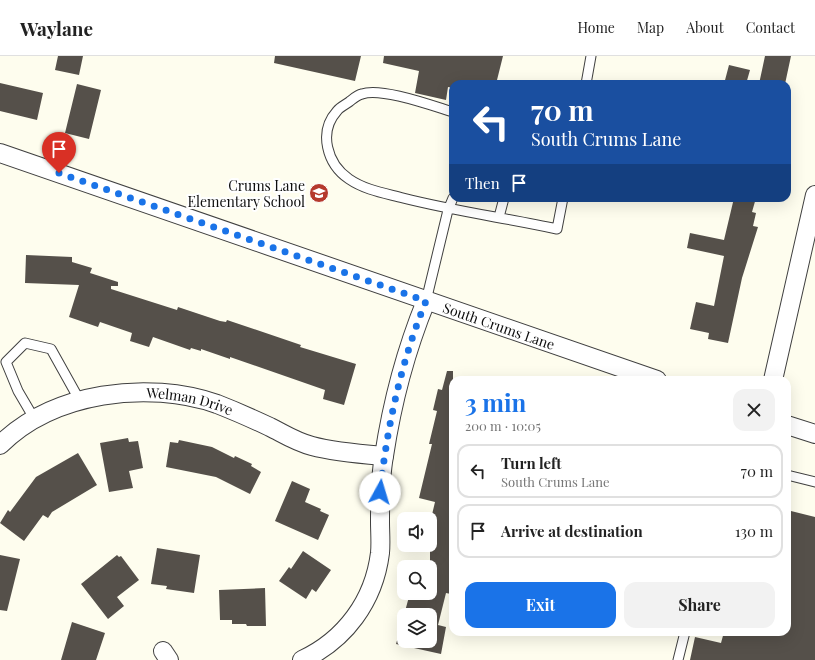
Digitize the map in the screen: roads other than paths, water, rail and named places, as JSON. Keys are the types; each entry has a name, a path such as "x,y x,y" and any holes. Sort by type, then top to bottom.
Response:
{"street":[{"name":"South Crums Lane","path":"0,153 645,376"},
{"path":"774,376 815,195"},
{"path":"312,658 334,641 351,623 366,601 375,578 380,552 380,492 384,456 396,397 412,335 426,301"},
{"name":"Welman Drive","path":"0,445 35,420 53,411 80,401 118,393 150,391 182,395 216,404 271,427 291,439 313,446 384,456"},
{"path":"791,426 815,434"}],"lane":[{"path":"587,80 592,56"},
{"path":"449,111 380,92 362,94 337,111 328,126 326,142 328,154 336,168 348,179 367,189 448,210 499,217 557,229 562,202"},
{"path":"426,301 448,210 451,202"},
{"path":"499,217 503,202"},
{"path":"35,420 18,391 6,362 25,343 51,349 80,401"},
{"path":"791,476 815,482"},
{"path":"678,660 684,636"}],"place":[{"name":"Crums Lane Elementary School","path":"319,193"}]}
